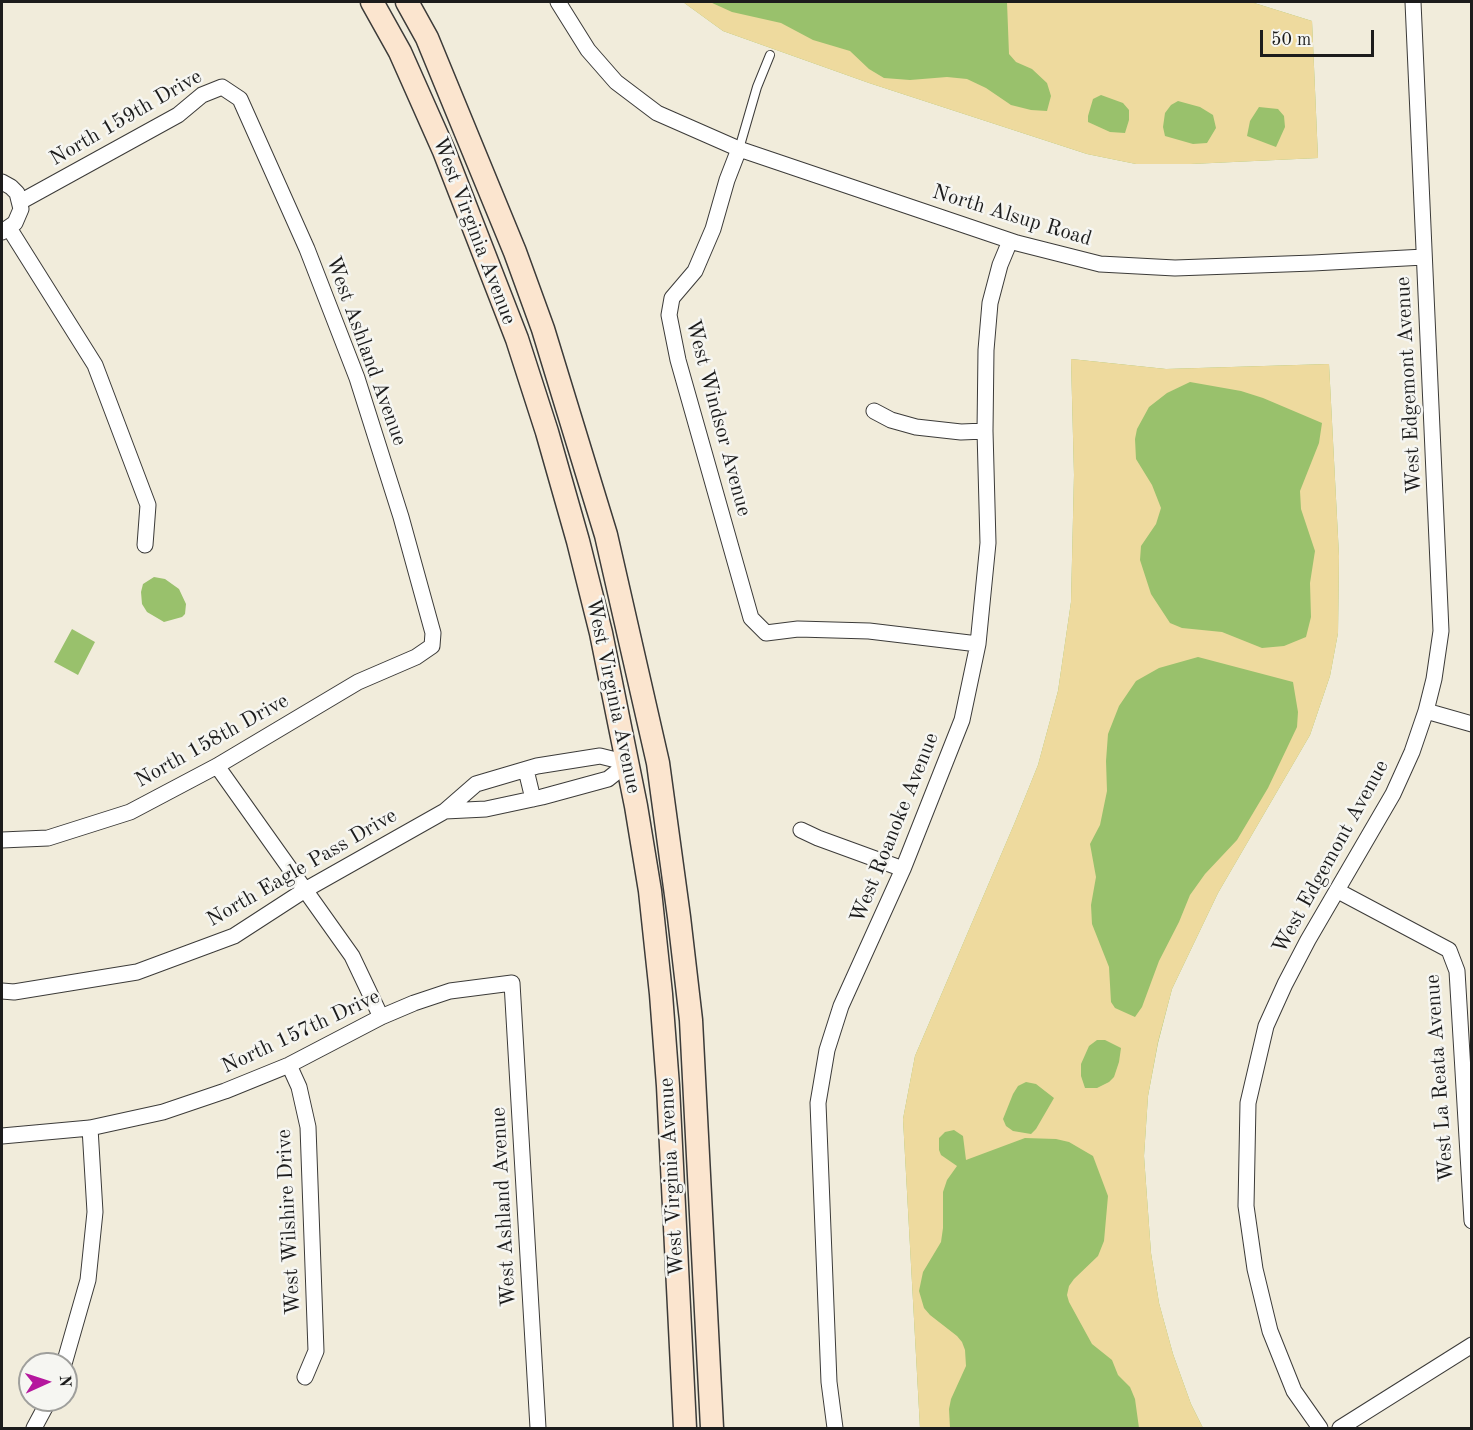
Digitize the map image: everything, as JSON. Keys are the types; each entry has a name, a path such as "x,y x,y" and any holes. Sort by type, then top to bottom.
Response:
{"main road":[{"name":"West Virginia Avenue","path":"372,2 400,52 444,151 517,339 547,432 601,633 628,763 648,882 661,994 668,1086 685,1428"},
{"name":"West Virginia Avenue","path":"407,2 428,38 515,252 543,329 606,535 658,763 680,917 691,1020 712,1428"}],"street":[{"name":"North Alsup Road","path":"558,2 588,50 616,82 657,113 739,149 1010,241 1100,264 1175,268 1424,257"},
{"name":"West Edgemont Avenue","path":"1320,1428 1294,1391 1270,1331 1255,1269 1246,1206 1248,1103 1266,1026 1308,940 1393,794 1412,752 1434,679 1441,631 1413,2"},
{"name":"North 159th Drive","path":"20,202 178,115 202,95 222,87"},
{"name":"West Ashland Avenue","path":"222,87 240,99 308,249 357,378 407,538 433,633 432,646"},
{"name":"West Windsor Avenue","path":"739,149 727,180 713,229 695,271 672,298 669,315 678,360 751,618 766,633 798,629 869,631 978,644"},
{"path":"2,182 17,193 20,202 19,217 5,230 96,365 148,505 145,545"},
{"name":"West Roanoke Avenue","path":"834,1428 829,1382 818,1103 827,1050 841,1006 903,869 962,720 978,644 988,543 985,431 990,303 1000,265 1010,241"},
{"path":"874,411 891,420 916,427 962,432 985,431"},
{"name":"North 158th Drive","path":"2,840 48,838 130,812 217,765 358,682 416,657 432,646"},
{"path":"1426,711 1472,723"},
{"name":"North Eagle Pass Drive","path":"2,991 14,992 137,972 234,936 305,890 445,811 476,784 526,770 600,756 628,763"},
{"name":"North Eagle Pass Drive","path":"445,811 486,809 533,799 608,779 628,763"},
{"path":"217,765 352,956 381,1017"},
{"path":"526,770 533,799"},
{"path":"801,830 903,869"},
{"name":"West La Reata Avenue","path":"1338,891 1449,950 1457,971 1472,1221"},
{"name":"West Ashland Avenue","path":"512,983 538,1428"},
{"name":"North 157th Drive","path":"2,1136 90,1128 162,1112 225,1091 289,1065 381,1017 414,1003 450,991 512,983"},
{"name":"West Wilshire Drive","path":"289,1065 299,1087 308,1127 316,1351 305,1377"},
{"path":"68,1352 88,1280 95,1212 90,1128"},
{"path":"1340,1428 1472,1345"},
{"path":"34,1428 43,1412"}],"lane":[{"path":"739,149 757,87 770,55"}],"green space":[{"path":"683,2 1251,2 1312,21 1318,158 1191,164 1136,164 1087,154 869,83 723,31"},
{"path":"1071,359 1166,369 1329,364 1339,556 1338,633 1330,676 1310,735 1218,893 1172,989 1158,1043 1148,1096 1144,1156 1151,1253 1159,1303 1173,1354 1191,1404 1203,1428 920,1428 903,1119 915,1056 1038,765 1058,691 1071,602 1074,475"},
{"path":"154,577 165,579 179,589 186,604 185,614 182,617 164,622 147,612 142,604 141,592 143,584"},
{"path":"72,629 95,642 78,675 54,662"}],"sand":[{"path":"683,2 710,2 732,12 781,23 813,40 850,51 869,69 884,78 967,79 986,88 1011,105 1047,111 1051,96 1047,83 1032,69 1016,62 1009,54 1007,2 1251,2 1312,21 1318,158 1191,164 1136,164 1087,154 869,83 723,31","holes":["1101,95 1123,103 1129,110 1125,133 1110,132 1088,122 1093,99","1178,101 1200,107 1213,115 1216,128 1207,143 1193,144 1165,136 1163,127 1165,113 1171,105","1259,107 1278,109 1284,116 1285,127 1276,147 1247,136 1250,121"]},
{"path":"1071,359 1166,369 1329,364 1339,556 1338,633 1330,676 1310,735 1218,893 1172,989 1158,1042 1148,1096 1144,1156 1151,1253 1159,1303 1173,1354 1191,1404 1203,1428 1139,1428 1135,1399 1130,1387 1118,1375 1112,1360 1092,1344 1069,1302 1067,1295 1069,1286 1098,1256 1104,1241 1108,1196 1093,1156 1069,1142 1056,1139 1025,1138 966,1160 963,1136 954,1130 945,1132 939,1138 941,1155 957,1166 947,1180 943,1192 941,1242 923,1272 919,1291 924,1308 962,1342 966,1366 951,1399 950,1428 920,1428 903,1119 915,1056 1038,765 1058,691 1071,602 1074,475","holes":["1190,382 1241,391 1322,423 1319,443 1300,491 1301,509 1315,551 1310,583 1311,617 1306,637 1284,646 1262,648 1222,632 1182,628 1170,623 1151,594 1140,560 1141,546 1156,524 1161,508 1152,485 1136,459 1135,439 1137,429 1149,407 1167,393","1198,657 1293,682 1298,712 1297,727 1268,788 1237,840 1205,874 1190,895 1159,961 1142,1007 1135,1017 1115,1008 1111,1002 1109,967 1092,924 1091,905 1096,877 1090,844 1100,825 1107,791 1108,734 1119,706 1136,681 1159,668","1097,1040 1105,1040 1121,1048 1114,1077 1097,1088 1085,1088 1081,1076 1081,1064 1089,1046","1026,1082 1036,1084 1054,1098 1031,1134 1013,1131 1006,1126 1003,1119 1018,1086"]}]}
